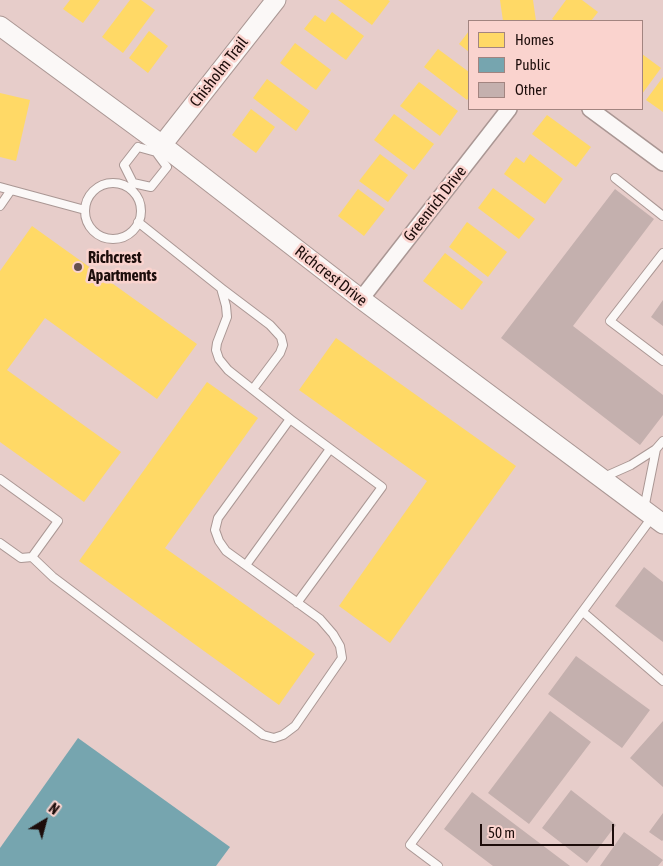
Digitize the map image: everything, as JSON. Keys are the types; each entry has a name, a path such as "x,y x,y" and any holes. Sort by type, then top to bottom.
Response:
{"street":[{"name":"Chisholm Trail","path":"159,148 276,0"},
{"name":"Richcrest Drive","path":"0,26 361,300 653,516"},
{"name":"Greenrich Drive","path":"361,300 508,110"},
{"path":"591,110 663,163"}],"lane":[{"path":"159,148 138,147 124,165 131,186 139,202 141,211 135,228 120,238 102,237 89,225 86,210 87,200 97,188 113,183 131,186 151,188 167,167 159,148"},
{"path":"614,178 663,216"},
{"path":"0,187 86,210"},
{"path":"0,206 11,190"},
{"path":"138,222 270,325 281,337 283,345 280,353 252,390"},
{"path":"663,253 610,321 663,361"},
{"path":"221,288 227,317 216,350 219,359 228,370 252,390 382,487 298,603"},
{"path":"0,543 20,558 32,558 53,577 264,735 274,738 283,735 295,726 342,658 340,646 333,634 320,619 226,550 219,541 215,530 218,518 290,419"},
{"path":"602,478 631,465 656,449 663,441"},
{"path":"246,565 330,449"},
{"path":"438,866 410,845 653,516 656,449"},
{"path":"0,479 58,521 32,558"},
{"path":"583,612 663,681"}],"building: Homes":[{"path":"70,0 100,0 83,23 63,9"},
{"path":"130,0 141,0 155,10 123,53 102,37"},
{"path":"338,0 388,0 390,1 372,25"},
{"path":"500,0 533,0 536,20 503,20"},
{"path":"566,0 582,0 598,12 592,20 552,19"},
{"path":"332,12 364,36 346,60 304,29 315,15 325,22"},
{"path":"149,31 168,46 148,73 129,58"},
{"path":"468,32 468,51 459,44"},
{"path":"295,43 331,70 316,90 280,63"},
{"path":"438,49 468,71 467,100 424,67"},
{"path":"643,55 661,68 643,93"},
{"path":"663,77 663,112 646,100"},
{"path":"267,79 310,111 296,131 253,98"},
{"path":"419,82 458,111 440,136 400,106"},
{"path":"0,93 30,100 16,161 0,157"},
{"path":"251,109 275,127 256,153 232,135"},
{"path":"394,114 434,144 414,170 374,140"},
{"path":"547,115 591,147 576,167 532,134"},
{"path":"380,154 408,175 388,202 359,181"},
{"path":"530,154 563,179 545,204 504,174 516,157 524,163"},
{"path":"493,188 535,219 519,239 478,208"},
{"path":"358,189 385,209 364,236 338,216"},
{"path":"467,222 507,252 488,277 449,247"},
{"path":"32,226 197,344 157,399 45,318 7,370 121,452 84,502 0,442 0,271"},
{"path":"445,253 483,282 462,310 423,281"},
{"path":"336,338 516,466 390,643 339,606 427,481 299,390"},
{"path":"207,382 258,418 165,548 315,654 279,705 79,561"}],"building: Public":[{"path":"78,738 230,847 216,866 0,866 0,848"}],"building: Other":[{"path":"615,189 654,219 573,326 663,395 663,415 640,445 501,338"},
{"path":"663,300 663,326 651,317"},
{"path":"644,567 663,582 663,642 615,606"},
{"path":"576,656 650,710 622,748 548,694"},
{"path":"550,711 591,742 529,824 488,793"},
{"path":"663,721 663,787 630,758"},
{"path":"571,790 616,825 587,863 542,828"},
{"path":"472,792 570,866 493,866 444,829"},
{"path":"663,813 663,840 662,841 649,832"},
{"path":"624,832 663,860 658,866 600,866"}],"place":[{"name":"Richcrest Apartments","path":"78,267"}]}
